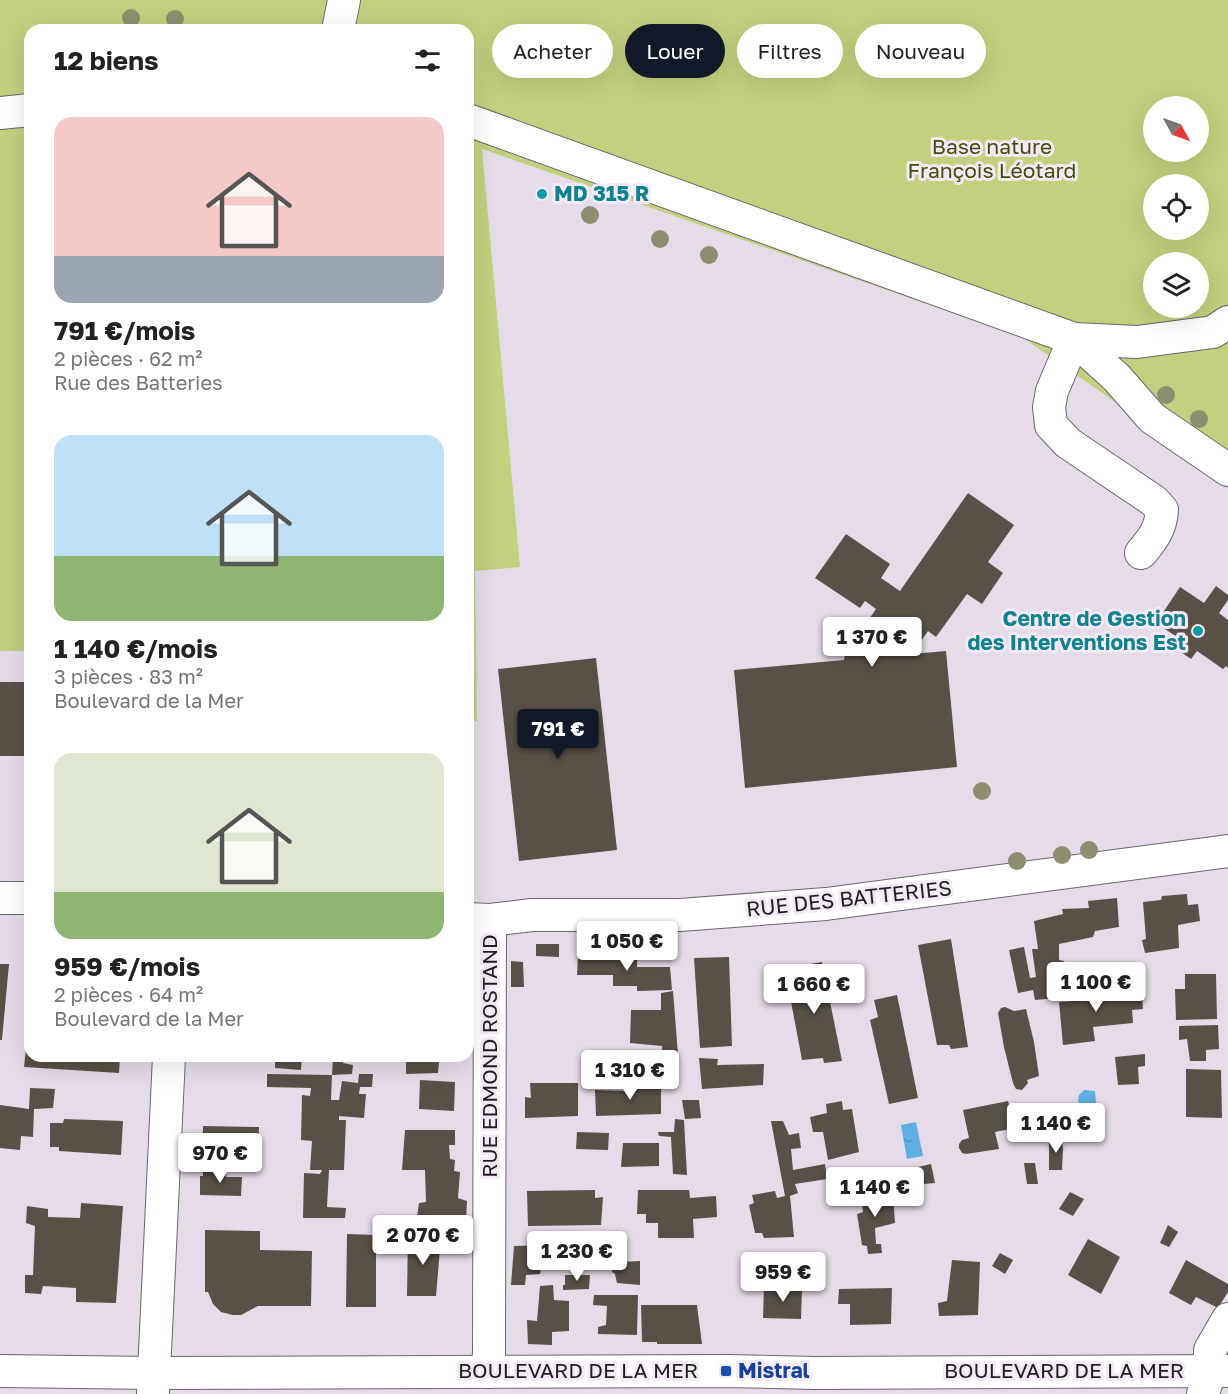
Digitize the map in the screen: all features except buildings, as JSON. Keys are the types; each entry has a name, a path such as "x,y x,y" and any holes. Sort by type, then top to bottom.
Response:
{"street":[{"path":"339,24 344,0"},
{"path":"0,113 24,111"},
{"path":"474,122 1074,339 1137,342 1213,332 1228,322"},
{"path":"1074,339 1117,378 1152,418 1228,470"},
{"path":"1074,339 1052,391 1049,407 1051,426 1068,443 1154,501 1162,510 1161,522 1155,537 1141,553"},
{"name":"RUE DES BATTERIES","path":"479,920 532,915 680,915 826,904 1228,850"},
{"path":"0,898 24,898"},
{"name":"RUE EDMOND ROSTAND","path":"479,920 488,1372"},
{"path":"153,1383 168,1062"},
{"path":"1214,1378 1210,1350 1228,1319"},
{"name":"BOULEVARD DE LA MER","path":"0,1371 153,1383 488,1372 726,1371 815,1383 1214,1378"}],"green space":[{"name":"Base nature François Léotard","path":"0,0 1228,0 1228,481 1022,337 482,149 520,567 475,571 477,721 474,721 474,24 24,24 24,651 0,651"}],"water":[{"path":"1084,1090 1095,1091 1097,1116 1092,1123 1078,1101 1079,1095"},
{"path":"916,1122 923,1156 907,1159 901,1125"},
{"path":"756,1263 786,1263 792,1271 786,1279 756,1279"}],"place":[{"name":"MD 315 R","path":"542,194"},
{"name":"Centre de Gestion des Interventions Est","path":"1198,631"},
{"name":"Mistral","path":"726,1371"}]}
